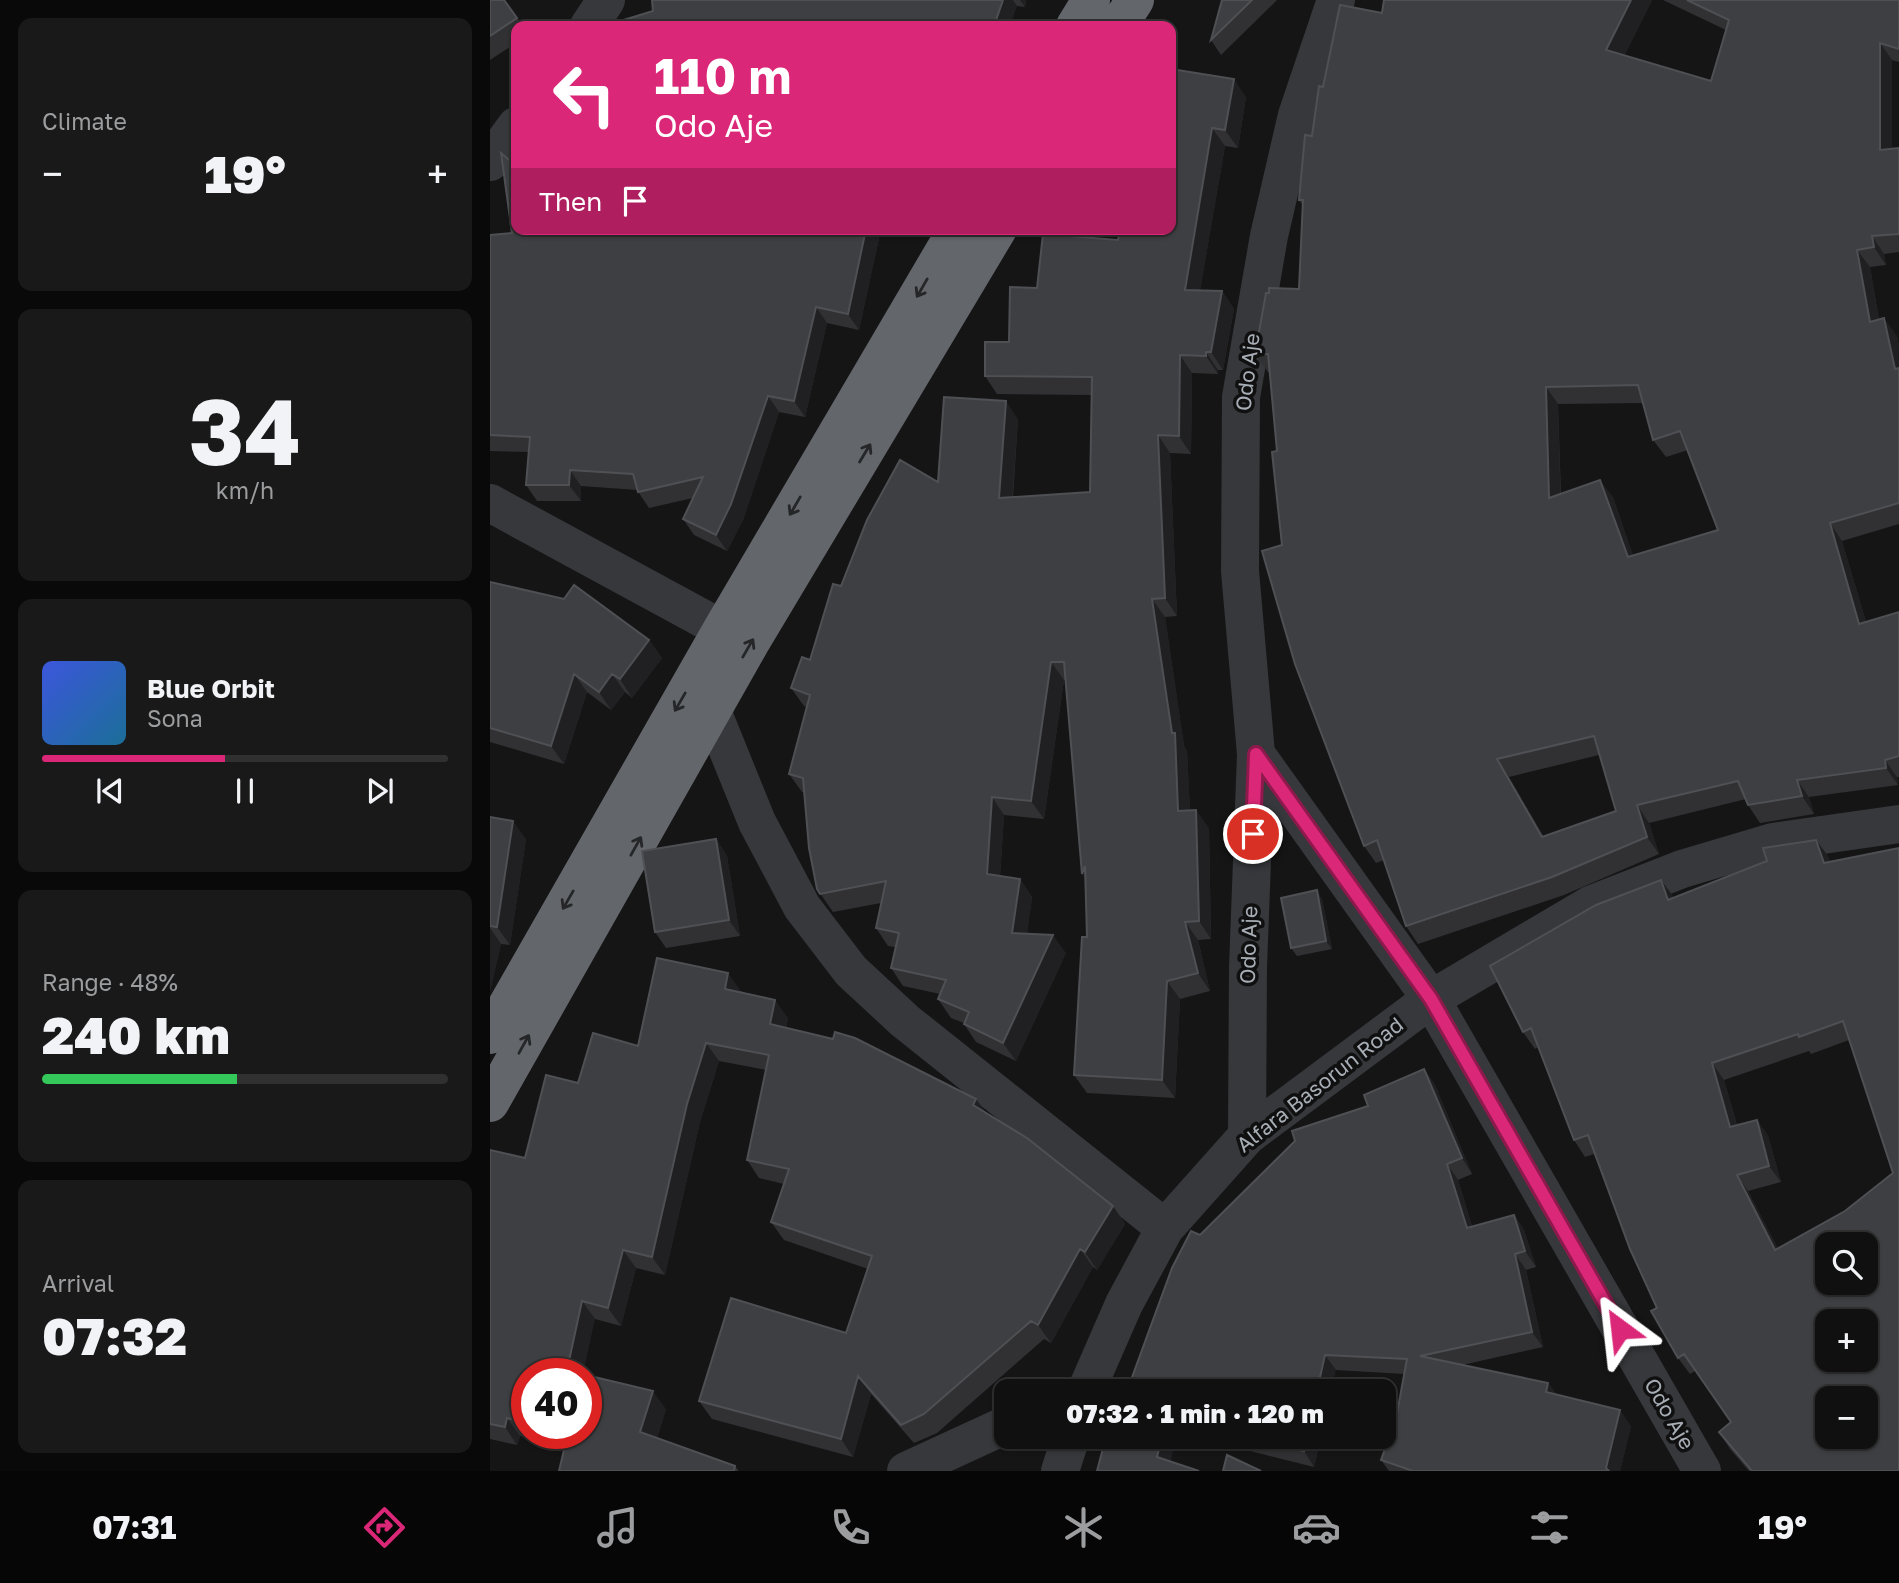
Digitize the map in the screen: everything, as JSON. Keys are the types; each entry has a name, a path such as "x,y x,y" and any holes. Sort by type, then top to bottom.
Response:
{"highway":[{"path":"1078,21 1091,0"},
{"path":"1121,21 1135,0"},
{"path":"490,1035 722,629 953,235"},
{"path":"490,1103 712,711 994,235"}],"street":[{"path":"592,21 606,0"},
{"name":"Odo Aje","path":"1247,1136 1248,967 1256,754 1240,571 1241,397 1269,236 1297,115 1336,0"},
{"path":"490,162 511,133"},
{"path":"490,503 722,629"},
{"path":"712,711 757,822 802,907 852,971 905,1021 1165,1228"},
{"name":"Odo Aje","path":"1256,754 1431,999 1702,1471"},
{"name":"Alfara Basorun Road","path":"1088,1379 1165,1228 1247,1136 1431,999 1590,905 1682,869 1773,842 1899,824"},
{"path":"906,1471 994,1431"},
{"path":"1060,1471 1067,1449"}],"building":[{"path":"490,0 504,0 517,18 490,36"},
{"path":"652,0 1003,0 996,21 620,21 653,11"},
{"path":"1222,0 1252,0 1211,40"},
{"path":"1384,0 1631,0 1606,50 1711,81 1729,20 1687,0 1899,0 1899,49 1880,43 1880,150 1899,148 1899,234 1872,236 1874,247 1857,250 1870,322 1884,318 1895,369 1899,368 1899,503 1830,523 1859,624 1899,612 1899,756 1885,760 1886,768 1797,780 1802,796 1748,805 1738,781 1637,805 1647,837 1552,877 1406,926 1377,840 1364,846 1295,664 1262,551 1282,545 1272,452 1277,451 1268,354 1255,354 1269,288 1299,289 1303,200 1299,200 1305,135 1312,136 1319,86 1323,87 1340,5 1382,13","holes":["1638,385 1653,440 1680,431 1718,530 1628,557 1600,480 1549,498 1546,387","1594,736 1616,811 1542,837 1497,759"]},
{"path":"1176,70 1234,79 1225,130 1212,128 1185,290 1222,291 1211,352 1206,352 1206,356 1180,355 1179,436 1158,435 1165,598 1152,599 1172,733 1175,733 1178,811 1196,810 1199,921 1185,922 1198,973 1167,981 1162,1080 1074,1075 1082,937 1087,937 1085,866 1082,874 1064,662 1051,662 1031,801 992,797 987,874 1020,879 1012,933 1053,935 1003,1043 964,1024 969,1012 938,999 946,980 891,968 899,933 876,928 886,881 820,894 809,848 803,778 789,774 810,695 791,688 802,657 810,660 833,584 841,586 867,520 900,460 938,482 944,397 1006,401 999,498 1090,492 1092,377 985,376 985,342 1009,342 1010,287 1037,288 1043,235 1118,240 1119,235 1176,235"},
{"path":"501,153 511,162 511,226"},
{"path":"490,235 865,235 848,314 816,307 794,401 768,396 731,504 716,535 683,519 703,477 638,492 633,474 570,470 569,485 526,485 530,437 490,435"},
{"path":"490,582 564,599 574,585 649,640 620,679 612,674 599,692 574,674 551,746 490,728"},
{"path":"490,817 513,821 497,927 490,926"},
{"path":"716,839 729,920 655,932 642,851"},
{"path":"1816,840 1824,863 1899,848 1899,1471 1752,1471 1719,1432 1731,1422 1684,1354 1678,1358 1651,1311 1657,1308 1630,1249 1588,1135 1574,1140 1531,1028 1523,1032 1490,966 1596,905 1661,880 1668,900 1767,861 1763,848","holes":["1843,1021 1893,1173 1845,1211 1775,1250 1737,1175 1769,1166 1757,1120 1730,1127 1712,1063"]},
{"path":"1317,890 1326,941 1291,948 1281,898"},
{"path":"657,958 728,973 725,989 775,1000 770,1024 833,1039 835,1032 855,1038 976,1099 973,1105 1027,1138 1113,1206 1085,1252 1080,1249 1038,1325 1031,1321 924,1414 901,1425 858,1376 841,1439 699,1401 731,1298 846,1333 872,1256 771,1222 789,1169 747,1160 769,1055 706,1043 687,1104 652,1257 623,1250 608,1308 582,1301 570,1358 511,1358 511,1419 507,1418 505,1427 490,1424 490,1150 525,1158 546,1075 578,1083 593,1033 638,1046"},
{"path":"1424,1069 1462,1158 1447,1164 1467,1228 1514,1215 1525,1251 1515,1254 1532,1332 1420,1356 1548,1383 1546,1392 1620,1410 1606,1468 1609,1471 1413,1471 1381,1460 1385,1449 1396,1449 1396,1419 1407,1359 1325,1355 1320,1379 1131,1379 1172,1268 1191,1231 1200,1235 1295,1141 1292,1131 1368,1106 1364,1095"},
{"path":"602,1379 653,1391 640,1432 735,1466 734,1471 559,1471 564,1449 602,1449"},
{"path":"1103,1449 1159,1449 1157,1457 1199,1471 1097,1471"},
{"path":"1227,1455 1261,1471 1223,1471"}],"route":[{"path":"1253,834 1256,754 1431,999 1620,1329"}]}
